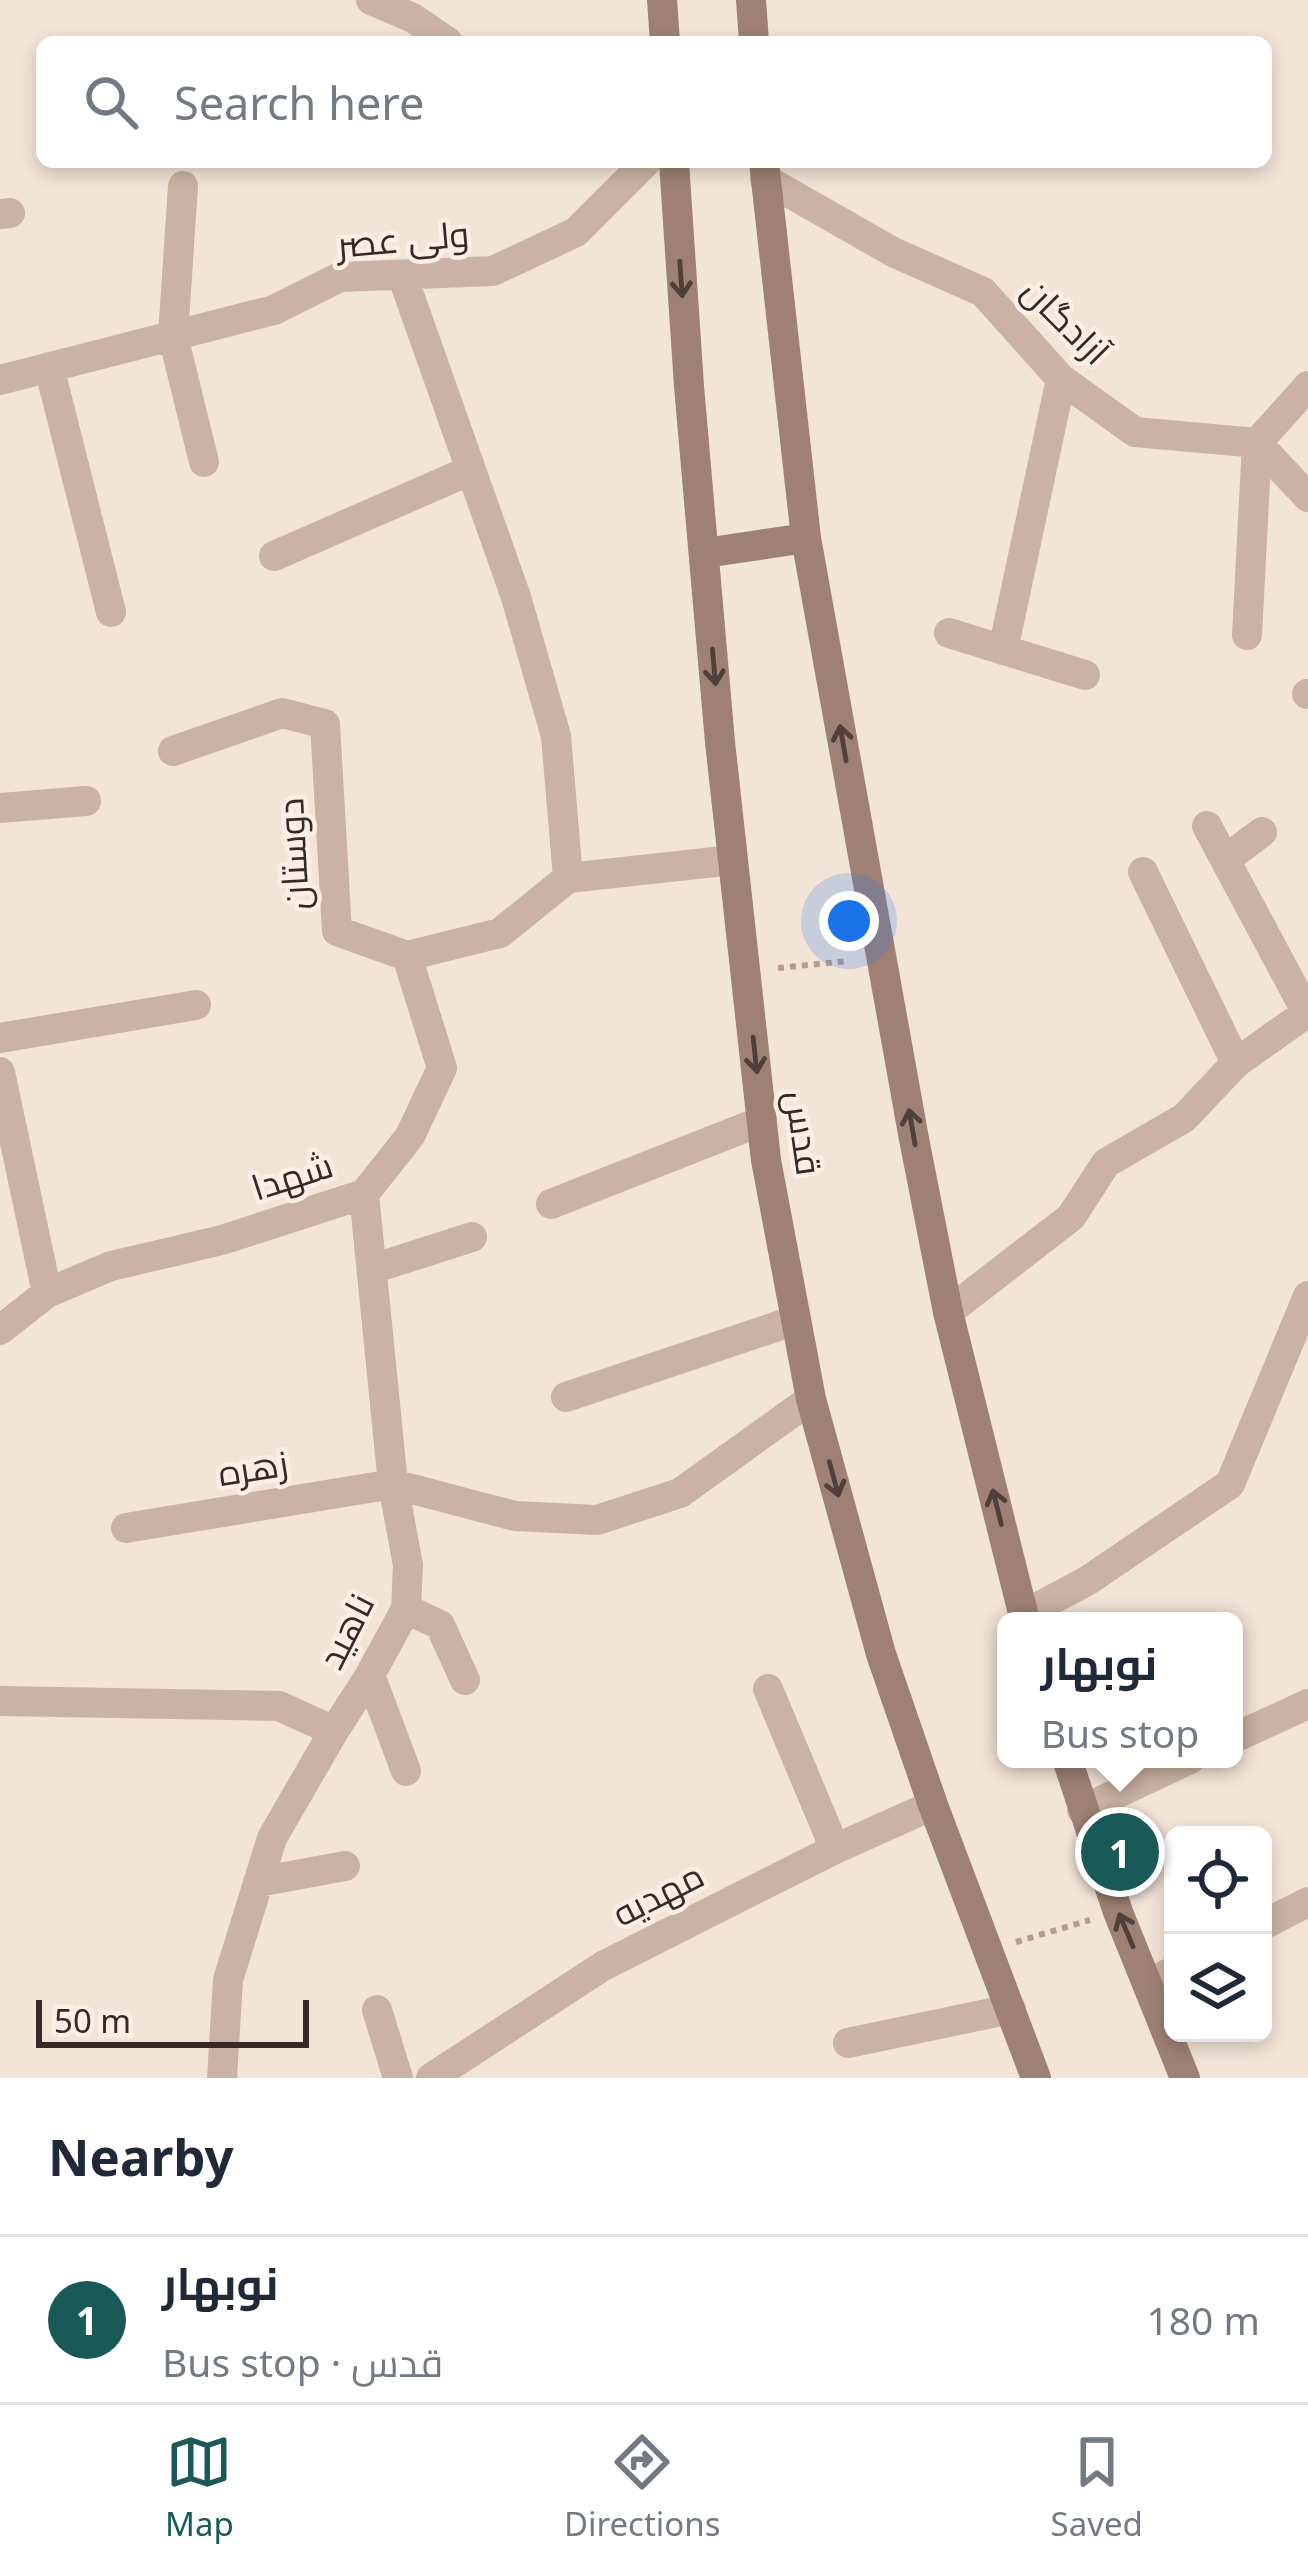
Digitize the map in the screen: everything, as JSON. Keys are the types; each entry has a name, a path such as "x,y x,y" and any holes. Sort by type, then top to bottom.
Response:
{"main road":[{"path":"662,0 665,36"},
{"path":"751,0 754,36"},
{"name":"قدس","path":"674,168 720,742 766,1160 796,1320 812,1399 881,1654 1036,2078"},
{"path":"765,171 806,538 948,1312 1023,1612"},
{"path":"705,553 806,538"},
{"path":"1070,1768 1118,1912 1161,1977 1185,2078"}],"street":[{"path":"370,0 413,17 440,36"},
{"name":"ولی عصر","path":"0,380 274,310 340,277 493,271 576,232 640,168"},
{"name":"آزادگان","path":"765,171 892,252 982,292 1061,379 1135,432 1258,443"},
{"path":"183,186 173,336 204,462"},
{"path":"403,275 516,597 556,736 568,878"},
{"path":"49,368 111,612"},
{"path":"1003,650 1061,379"},
{"path":"1247,634 1258,443 1308,386"},
{"path":"1258,443 1308,497"},
{"path":"274,556 471,470"},
{"path":"949,633 1084,675"},
{"name":"دوستان","path":"173,751 283,713 325,724 337,931 407,956"},
{"path":"0,808 86,801"},
{"path":"948,1312 1070,1217 1106,1163 1184,1118 1236,1064 1307,1013 1207,826"},
{"path":"1225,860 1262,832"},
{"path":"407,956 500,933 568,878 733,860"},
{"path":"1143,872 1236,1064"},
{"name":"شهدا","path":"0,1330 47,1293 111,1266 222,1240 364,1194 410,1136 442,1068 407,956"},
{"path":"0,1038 196,1005"},
{"path":"0,1072 47,1293"},
{"path":"551,1204 762,1121"},
{"name":"ناهید","path":"222,2078 228,1980 272,1838 406,1610 408,1565 393,1484 364,1194"},
{"path":"372,1269 472,1237"},
{"path":"1034,1612 1230,1484 1308,1296"},
{"path":"566,1397 796,1320"},
{"path":"393,1484 515,1516 597,1520 680,1493 812,1399"},
{"name":"زهره","path":"126,1528 393,1484"},
{"path":"406,1610 440,1625 466,1680"},
{"path":"370,1675 406,1771"},
{"path":"768,1689 835,1849"},
{"path":"0,1701 279,1706 334,1731"},
{"path":"1243,1734 1308,1704"},
{"path":"1082,1810 1171,1768"},
{"name":"مهدیه","path":"431,2078 471,2066 602,1966 933,1805"},
{"path":"258,1882 345,1866"},
{"path":"1272,1921 1308,1903"},
{"path":"848,2043 1011,2008"},
{"path":"376,2010 398,2078"}],"path":[{"path":"746,971 882,958"},
{"path":"989,1949 1118,1912"}],"place":[{"name":"نوبهار","path":"1120,1852"}]}
